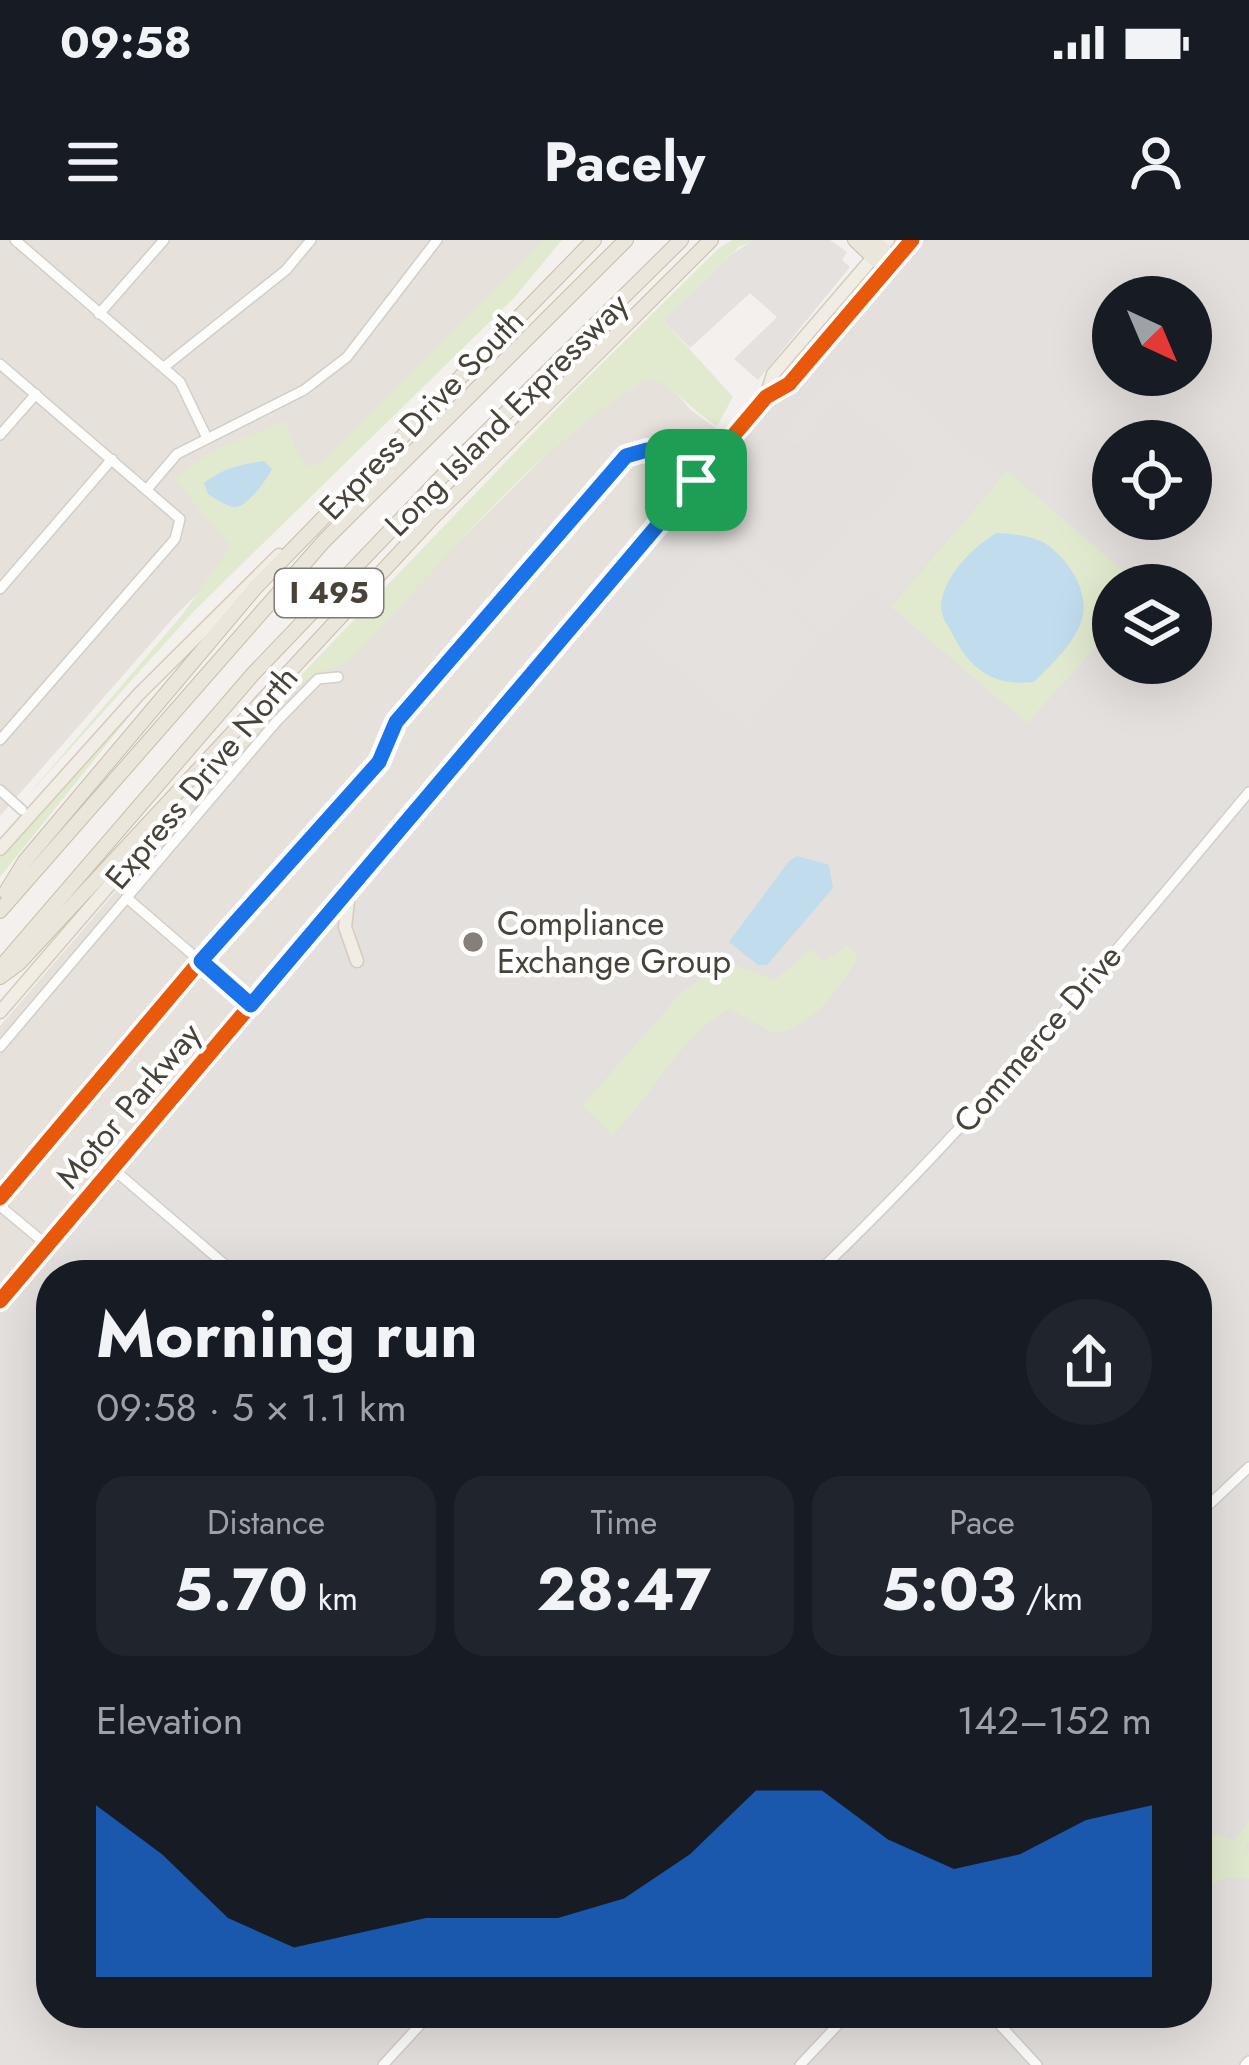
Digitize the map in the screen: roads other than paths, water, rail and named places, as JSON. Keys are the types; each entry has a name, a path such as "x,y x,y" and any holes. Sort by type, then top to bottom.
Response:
{"highway":[{"path":"512,321 580,240"},
{"name":"Express Drive South","path":"324,514 594,240"},
{"name":"Long Island Expressway","path":"0,910 324,541 626,240"},
{"name":"Long Island Expressway","path":"0,972 253,674 454,464 681,240"},
{"name":"Express Drive North","path":"189,783 422,528 711,240"},
{"path":"686,264 721,240"},
{"path":"854,240 878,246 891,265"},
{"path":"0,901 25,861 158,700 324,514"},
{"path":"0,972 19,963 189,783"}],"main road":[{"name":"Motor Parkway","path":"0,1301 766,397 788,384 912,240"},
{"name":"Motor Parkway","path":"766,397 773,374 878,246"},
{"name":"Express Drive South","path":"0,849 195,635 324,514"},
{"name":"Express Drive North","path":"0,1012 130,861 189,783"},
{"path":"350,888 345,926 357,961"}],"street":[{"path":"15,240 29,245 180,382 207,438"},
{"path":"100,314 164,240"},
{"path":"164,367 286,270 310,240"},
{"path":"148,488 177,454 290,398 337,366 362,341 437,240"},
{"path":"0,364 178,514 180,528 0,740"},
{"path":"0,435 36,394"},
{"path":"48,1246 0,1202 201,961 379,762 396,722 626,456 647,450 661,454 696,480"},
{"path":"0,589 112,458"},
{"path":"0,1047 276,722 318,680 338,677"},
{"path":"0,790 22,810"},
{"name":"Commerce Drive","path":"831,1260 892,1202 988,1097 1249,792"},
{"path":"127,898 251,1005"},
{"path":"112,1169 219,1260"},
{"path":"1212,1502 1249,1467"},
{"path":"383,2065 417,2028"},
{"path":"800,2065 835,2028"},
{"path":"1003,2028 1037,2065"}],"water":[{"path":"264,461 272,469 241,505 229,506 208,494 204,483 218,474"},
{"path":"997,533 1043,542 1069,567 1083,600 1077,630 1034,682 1006,681 984,673 966,656 942,614 943,595 953,574"},
{"path":"797,856 829,865 833,888 767,965 758,965 729,942"}],"place":[{"name":"Compliance Exchange Group","path":"473,942"}]}
